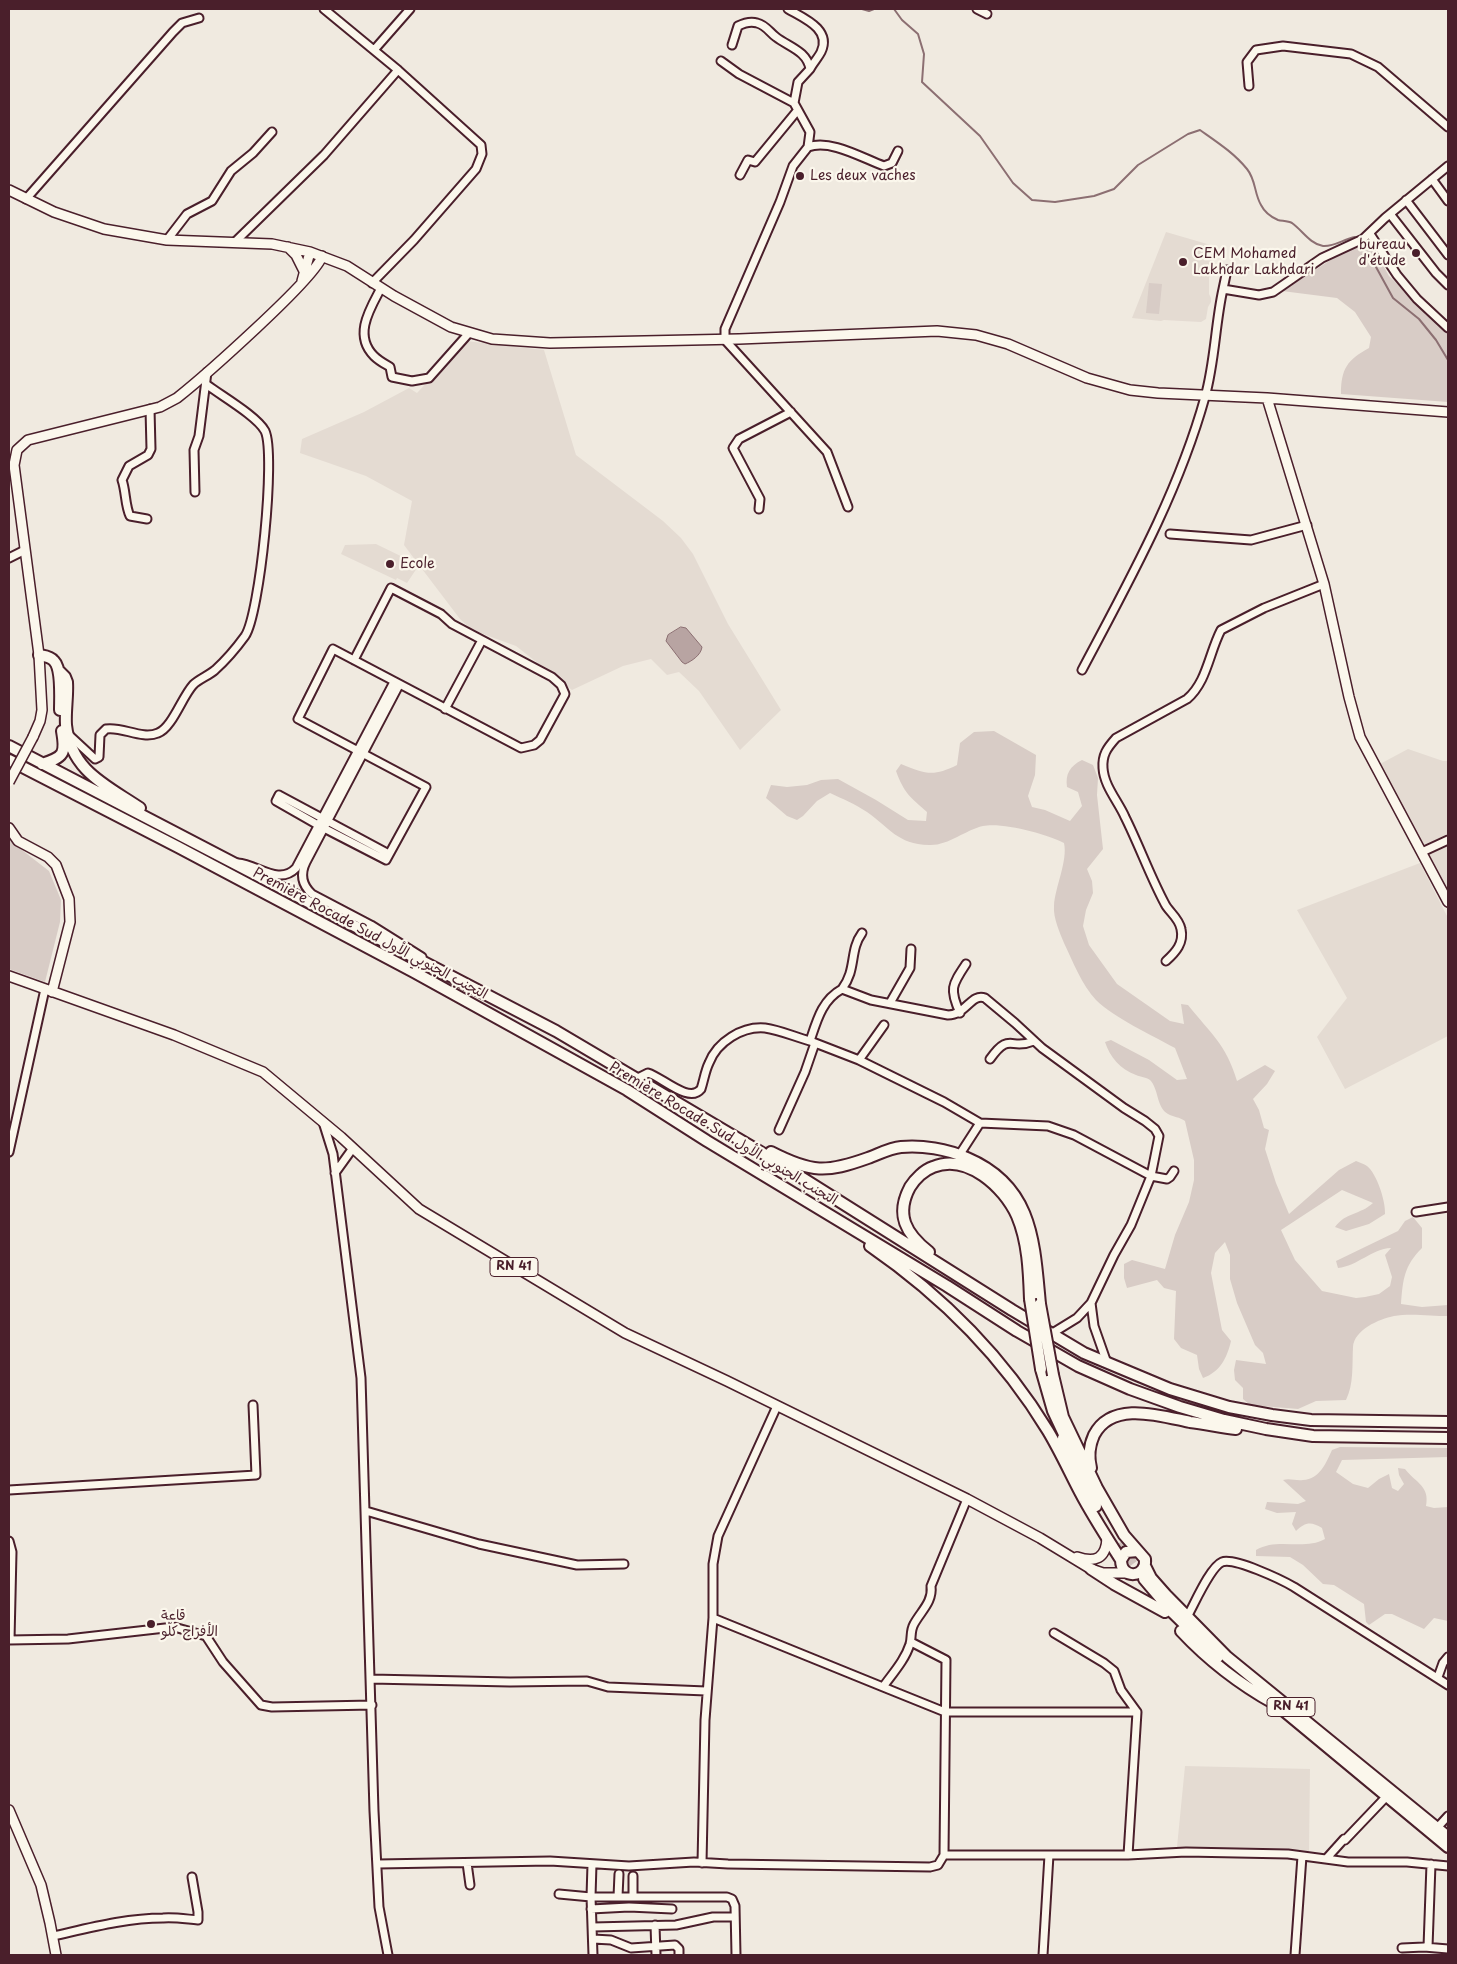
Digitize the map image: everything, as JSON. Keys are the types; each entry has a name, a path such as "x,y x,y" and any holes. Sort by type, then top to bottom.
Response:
{"highway":[{"path":"39,655 52,659 58,671 64,750 59,758 42,764"},
{"path":"58,671 65,676 67,682 67,734 74,754 82,767 94,778 141,808 158,822"},
{"name":"Première Rocade Sud التجنب الجنوبي الأول","path":"9,746 556,1031 769,1158 1051,1334 1107,1363 1178,1392 1230,1407 1272,1415 1311,1420 1448,1422"},
{"name":"Première Rocade Sud التجنب الجنوبي الأول","path":"9,760 414,972 627,1090 1017,1331 1078,1366 1138,1392 1203,1414 1241,1424 1300,1434 1448,1438"},
{"path":"689,1110 800,1165 819,1169 843,1167 899,1147 918,1146 960,1154 982,1164 1000,1176 1021,1206 1036,1251 1035,1301 1041,1369 1059,1431 1084,1484"},
{"path":"707,1141 856,1237 908,1274 968,1328 1020,1389 1056,1440 1084,1484 1118,1544"},
{"path":"1012,1310 928,1251 909,1232 902,1209 904,1198 912,1184 923,1172 932,1166 945,1164 960,1165 986,1176 1016,1215 1022,1230 1035,1301 1063,1417 1097,1488 1121,1530 1143,1556 1145,1566 1141,1572 1129,1574 1122,1568 1122,1541 1086,1477 1053,1411"},
{"path":"1020,1389 1051,1436 1107,1538 1122,1559"},
{"path":"1097,1488 1089,1459 1089,1449 1096,1431 1110,1419 1119,1415 1144,1413 1249,1431 1300,1434"},
{"path":"1122,1559 1130,1550 1138,1551"},
{"name":"RN 41","path":"1145,1566 1160,1588 1235,1664 1448,1837"},
{"name":"RN 41","path":"1091,1569 1165,1612"},
{"name":"RN 41","path":"1129,1574 1210,1660 1245,1686 1276,1705 1448,1847"},
{"path":"1144,1579 1173,1613 1214,1654 1276,1705"}],"main road":[{"path":"9,190 76,220 104,229 167,240 236,241 288,246 310,252 348,266 423,313 451,327 492,338 550,343 725,340 937,331 976,335 1008,344 1106,384 1130,390 1158,394 1267,398 1448,412"},
{"path":"288,246 308,271"},
{"path":"9,782 33,736 41,716 39,655 14,460 20,446 32,439 150,409 177,398 302,282 308,271 310,252"},
{"path":"308,271 319,264 322,256"},
{"path":"308,271 333,260"},
{"path":"1267,398 1324,584 1350,703 1360,737 1448,902"},
{"path":"9,828 18,841 53,861 59,870 69,899 70,922 49,990"},
{"name":"RN 41","path":"9,976 174,1035 263,1072 323,1121 418,1209 441,1224 625,1333 967,1499 1040,1538"},
{"path":"1040,1538 1094,1567 1102,1569 1111,1568 1122,1559"},
{"path":"1040,1538 1091,1569 1103,1573 1129,1574"},
{"path":"1074,1556 1089,1560 1097,1559 1104,1550 1107,1538"},
{"path":"9,1810 40,1885 56,1955"}],"street":[{"path":"324,9 398,70 481,145 482,154 476,169 414,240 372,282"},
{"path":"374,50 410,9"},
{"path":"788,9 820,29 823,35 822,51 810,69 798,82 794,103 810,132 808,147 790,172 780,202 725,329 725,340 826,452 848,507"},
{"path":"977,9 987,14"},
{"path":"26,199 173,32 182,23 199,18"},
{"path":"732,45 738,26 746,22 757,22 766,26 775,37 800,51 809,63 810,69"},
{"path":"1249,86 1247,62 1256,50 1283,46 1351,54 1378,67 1448,127"},
{"path":"721,61 739,74 794,103"},
{"path":"236,241 324,156 398,70"},
{"path":"740,175 748,160 755,162 797,111"},
{"path":"167,240 188,214 212,201 231,171 272,132"},
{"path":"808,147 823,146 836,148 886,166 892,163 898,151"},
{"path":"1223,289 1259,294 1273,292 1322,258 1354,244 1370,234 1406,200 1448,166"},
{"path":"1432,179 1448,201"},
{"path":"1406,200 1448,255"},
{"path":"1390,214 1448,285"},
{"path":"1370,234 1397,275 1417,299 1448,328"},
{"path":"1082,670 1159,524 1192,439 1206,396 1227,270"},
{"path":"381,288 367,314 364,332 369,350 390,368 392,377 412,381 428,378 469,333"},
{"path":"195,492 194,450 200,436 207,372"},
{"path":"67,734 95,760 99,757 101,733 106,729 152,735 161,732 170,722 184,696 195,684 215,670 246,635 253,616 257,596 270,486 266,436 257,421 206,384"},
{"path":"147,519 130,516 128,513 126,492 122,480 129,466 148,455 151,449 150,409"},
{"path":"760,509 760,499 733,448 744,435 791,412"},
{"path":"1170,534 1251,540 1307,524"},
{"path":"9,558 25,550"},
{"path":"1166,961 1176,951 1182,941 1181,928 1177,918 1166,906 1124,814 1106,780 1103,758 1107,748 1116,738 1187,699 1194,693 1201,682 1221,630 1264,608 1324,584"},
{"path":"322,823 279,795 276,802 388,857 426,787 298,719 333,649 396,684 521,748 534,745 540,740 565,697 561,685 552,677 452,624 441,614 391,588 354,660"},
{"path":"445,708 482,640"},
{"path":"235,863 248,865 272,874 283,875 291,873 298,865 322,823 396,684"},
{"path":"322,823 304,868 303,879 308,890 317,897 355,916 410,948 436,969"},
{"path":"1422,852 1448,840"},
{"path":"779,1130 805,1072 812,1042 825,1002 832,994 842,989 851,972 856,942 862,933"},
{"path":"890,1003 910,968 911,950"},
{"path":"960,1013 952,996 954,982 966,964"},
{"path":"842,989 859,996 948,1015 960,1013 975,997 984,998 1034,1041 1097,1089 1155,1128 1159,1136 1151,1176 1131,1225 1090,1303 1077,1318 1051,1334"},
{"path":"9,1152 10,1140 49,990"},
{"path":"858,1060 884,1025"},
{"path":"636,1079 648,1073 682,1091 694,1094 701,1089 708,1063 712,1056 731,1037 748,1030 763,1028 812,1042 858,1060 944,1102 980,1123 1036,1125 1054,1128 1074,1136 1151,1176 1167,1179 1174,1171"},
{"path":"990,1059 998,1048 1007,1042 1025,1045 1034,1041"},
{"path":"323,1121 329,1136 335,1173 361,1378 374,1811 379,1907 388,1955"},
{"path":"960,1154 980,1123"},
{"path":"335,1173 352,1148"},
{"path":"1416,1212 1448,1207"},
{"path":"1090,1303 1094,1326 1107,1363"},
{"path":"9,1490 256,1476 253,1404"},
{"path":"702,1863 706,1691 713,1618 713,1564 718,1536 778,1406"},
{"path":"883,1687 902,1662 911,1642 911,1631 930,1600 931,1586 967,1499"},
{"path":"366,1511 479,1544 577,1565 624,1564"},
{"path":"9,1541 12,1552 9,1640 68,1639 174,1627 206,1636 223,1662 261,1705 272,1707 372,1705"},
{"path":"1187,1617 1214,1570 1220,1564 1231,1561 1275,1577 1294,1587 1448,1685"},
{"path":"713,1618 945,1712 1137,1712"},
{"path":"1054,1633 1114,1671 1121,1690 1137,1712 1128,1855"},
{"path":"378,1864 550,1861 629,1866 702,1863 938,1866 944,1855 946,1660 911,1642"},
{"path":"1438,1677 1443,1663 1448,1656"},
{"path":"371,1679 510,1682 587,1681 608,1687 706,1691"},
{"path":"1326,1859 1386,1797"},
{"path":"1437,1828 1448,1816"},
{"path":"944,1855 1128,1855 1186,1852 1302,1856 1348,1862 1407,1862 1448,1866"},
{"path":"1043,1955 1048,1854"},
{"path":"1295,1955 1302,1856"},
{"path":"467,1863 470,1885"},
{"path":"592,1864 593,1955"},
{"path":"1428,1947 1431,1864"},
{"path":"618,1897 619,1874"},
{"path":"633,1876 633,1896"},
{"path":"53,1936 106,1924 139,1920 163,1918 198,1920 192,1877"},
{"path":"559,1894 591,1898 633,1896 727,1897 735,1903 736,1955"},
{"path":"591,1909 629,1907 672,1909"},
{"path":"593,1927 676,1925 713,1917 736,1917"},
{"path":"655,1925 656,1955"},
{"path":"607,1939 608,1926"},
{"path":"593,1940 607,1939 635,1952 656,1946 676,1946 679,1949 679,1955"},
{"path":"1402,1948 1428,1947 1448,1949"}],"shaded area":[{"name":"CEM Mohamed Lakhdar Lakhdari","path":"1166,232 1214,246 1209,278 1211,302 1206,319 1201,322 1132,318"},
{"path":"1366,244 1371,244 1389,276 1448,333 1448,402 1341,394 1342,378 1347,366 1350,361 1369,348 1371,337 1355,312 1337,298 1282,291 1340,254"},
{"path":"1149,283 1162,284 1159,314 1146,313"},
{"path":"466,341 544,350 576,455 663,521 681,538 693,554 728,624 781,710 740,750 699,691 679,672 667,675 651,659 623,666 572,690 516,646 472,630 460,619 404,545 412,501 366,476 300,453 302,439 364,412 409,388 417,393"},
{"name":"Ecole","path":"376,544 419,565 407,583 397,578 396,580 341,554 345,545"},
{"path":"681,627 686,628 702,647 698,655 685,664 666,641 668,635"},
{"path":"994,731 1036,755 1035,775 1028,796 1032,807 1045,810 1070,821 1082,806 1078,792 1067,787 1068,774 1074,765 1082,760 1093,765 1098,778 1097,795 1103,849 1087,869 1092,881 1093,893 1086,910 1083,926 1089,945 1117,984 1170,1021 1184,1024 1181,1004 1188,1005 1223,1048 1237,1081 1265,1065 1275,1071 1267,1084 1253,1099 1259,1110 1264,1128 1269,1130 1265,1149 1289,1214 1339,1170 1356,1161 1367,1166 1374,1175 1382,1196 1385,1214 1369,1224 1346,1231 1335,1227 1348,1216 1363,1210 1373,1203 1342,1190 1281,1230 1295,1260 1322,1291 1356,1298 1379,1294 1390,1286 1392,1277 1385,1255 1391,1248 1377,1251 1345,1267 1338,1268 1336,1261 1398,1231 1405,1221 1413,1217 1422,1228 1422,1248 1408,1267 1401,1304 1422,1307 1448,1305 1448,1316 1400,1315 1368,1326 1354,1341 1351,1381 1346,1400 1316,1401 1298,1409 1250,1405 1243,1399 1243,1388 1235,1380 1236,1360 1266,1364 1263,1353 1255,1345 1237,1303 1230,1279 1230,1255 1225,1242 1215,1253 1211,1273 1222,1330 1231,1341 1222,1364 1214,1372 1203,1378 1199,1369 1197,1355 1181,1348 1174,1339 1176,1291 1164,1288 1157,1280 1127,1288 1124,1278 1124,1264 1132,1260 1165,1269 1175,1235 1189,1202 1194,1180 1194,1160 1185,1121 1164,1111 1150,1080 1120,1066 1110,1053 1105,1042 1111,1040 1149,1060 1177,1080 1187,1079 1175,1048 1112,1013 1096,1000 1078,973 1064,943 1054,911 1063,866 1064,843 1024,830 991,825 976,828 936,845 918,844 901,838 862,809 830,793 817,801 797,820 787,816 766,798 771,785 787,787 807,785 821,780 838,779 908,820 926,821 927,812 908,794 902,785 896,771 901,764 929,773 949,769 957,765 960,743 974,732"},
{"path":"1408,749 1448,761 1448,894 1380,764"},
{"path":"9,840 49,871 61,900 60,922 45,982 9,969"},
{"path":"1420,863 1448,918 1448,1036 1345,1089 1317,1037 1347,998 1297,910"},
{"path":"1340,1447 1448,1448 1448,1457 1342,1460 1336,1472 1353,1484 1368,1488 1389,1474 1392,1488 1398,1491 1404,1484 1399,1475 1398,1468 1405,1469 1424,1489 1427,1499 1426,1506 1434,1508 1448,1507 1448,1621 1434,1618 1424,1629 1392,1614 1385,1614 1369,1625 1366,1622 1364,1604 1334,1585 1323,1584 1303,1565 1290,1557 1256,1556 1256,1550 1264,1546 1273,1544 1308,1544 1325,1539 1322,1528 1315,1524 1305,1524 1296,1531 1292,1524 1296,1512 1277,1513 1265,1509 1267,1502 1298,1504 1306,1501 1283,1480 1303,1480 1314,1477 1322,1470 1332,1450"},
{"path":"1185,1766 1310,1769 1309,1851 1177,1847"}],"waterway":[{"path":"828,9 833,9"},
{"path":"862,9 869,11 874,9"},
{"path":"894,9 902,20 918,34 924,54 922,82 980,136 1013,183 1032,200 1055,202 1094,196 1114,189 1138,165 1188,134 1200,130 1219,143 1247,169 1261,205 1270,216 1292,223 1318,245 1327,246 1355,237 1356,239"},
{"path":"1359,243 1376,267 1393,298 1419,319 1436,340 1448,360"}],"tunnel":[{"path":"1118,1544 1144,1579"}],"place":[{"name":"Les deux vaches","path":"800,176"},
{"name":"bureau d'étude","path":"1416,253"},
{"name":"CEM Mohamed Lakhdar Lakhdari","path":"1183,262"},
{"name":"Ecole","path":"390,564"},
{"name":"قاعة الأفراح كلّو","path":"151,1624"}]}
